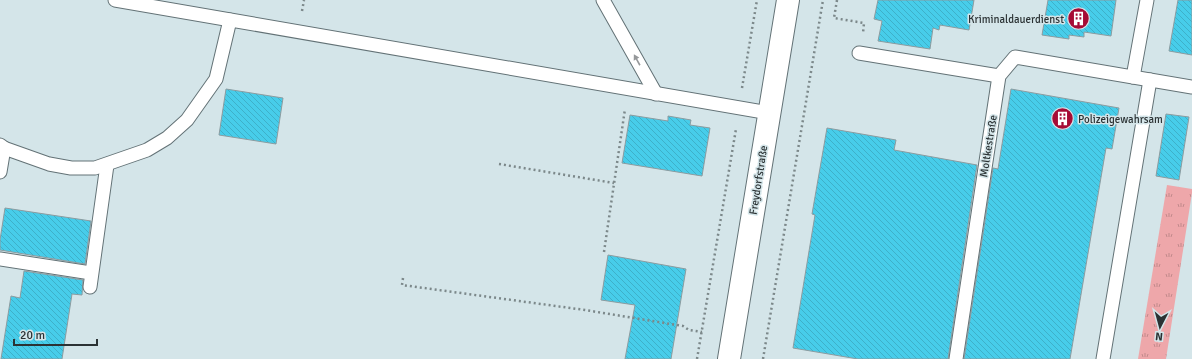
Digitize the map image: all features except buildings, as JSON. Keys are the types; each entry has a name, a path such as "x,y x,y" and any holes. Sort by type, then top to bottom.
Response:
{"street":[{"name":"Freydorfstraße","path":"729,359 788,0"}],"lane":[{"path":"115,0 769,113"},
{"path":"603,0 656,94"},
{"path":"1133,77 1147,0"},
{"path":"0,172 2,146 49,164 64,167 95,168 146,150 167,138 187,120 216,79 230,20"},
{"path":"859,53 999,76 1015,57 1192,87"},
{"name":"Moltkestraße","path":"956,359 999,76"},
{"path":"1103,359 1150,80"},
{"path":"90,287 107,165"},
{"path":"0,259 91,273"}],"path":[{"path":"697,359 757,0"},
{"path":"763,359 822,0"},
{"path":"837,0 834,18 864,23 859,53"},
{"path":"604,252 628,89"},
{"path":"499,164 614,183"},
{"path":"403,278 402,285 585,310 683,326 690,330 702,332"}],"green space":[{"path":"1167,185 1192,189 1192,193 1166,359 1138,359"}],"place":[{"name":"Kriminaldauerdienst","path":"1079,19"},
{"name":"Polizeigewahrsam","path":"1062,119"}]}
